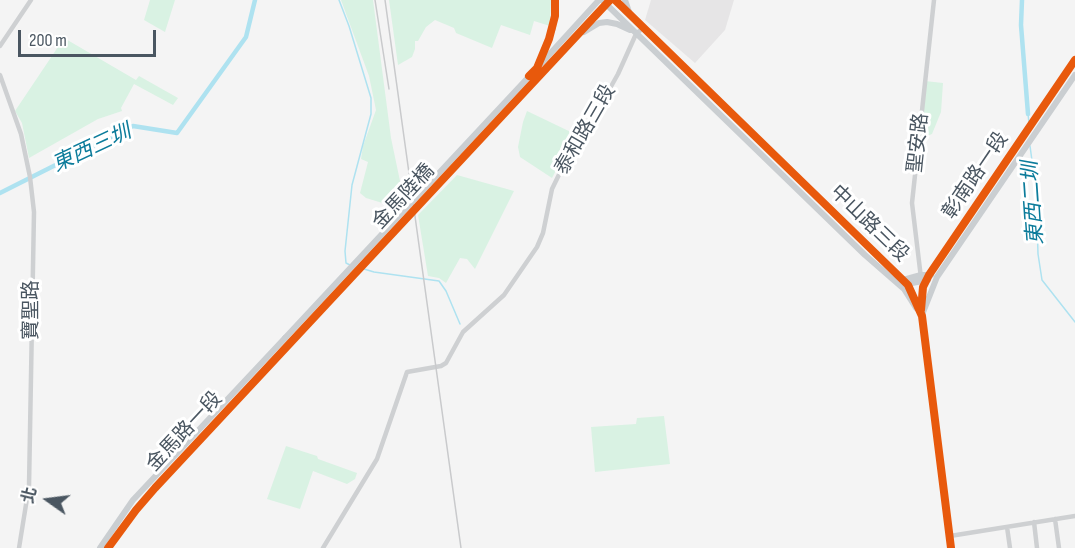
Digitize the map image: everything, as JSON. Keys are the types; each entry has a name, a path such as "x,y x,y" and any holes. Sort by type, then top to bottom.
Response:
{"main road":[{"path":"540,71 553,28 555,0"},
{"name":"中山路三段","path":"615,0 904,284 922,316 951,548"},
{"path":"625,0 636,22"},
{"path":"540,71 604,1"},
{"path":"540,71 576,37 604,1"},
{"name":"中山路三段","path":"604,1 865,255 904,284"},
{"path":"576,37 599,23 607,22 617,24 636,34"},
{"name":"彰南路一段","path":"924,279 1075,60"},
{"name":"金馬陸橋","path":"288,340 540,71"},
{"name":"彰南路一段","path":"922,316 937,277 1075,75"},
{"path":"904,284 937,277"},
{"path":"922,316 924,279"},
{"name":"金馬路一段","path":"99,548 133,500 288,340"},
{"name":"金馬路一段","path":"108,548 130,516 154,488 288,340"}],"street":[{"path":"0,46 31,0"},
{"name":"聖安路","path":"924,279 912,203 934,0"},
{"name":"泰和路三段","path":"323,548 377,459 406,372 441,366 446,363 463,332 504,296 537,247 543,233 552,189 573,146 618,74 636,34 643,28"},
{"name":"寶聖路","path":"0,75 21,134 30,177 34,212 29,486 19,548"},
{"path":"950,536 1075,516"},
{"path":"1055,519 1059,548"},
{"path":"1034,522 1037,548"},
{"path":"1008,527 1010,548"}],"shaded area":[{"path":"651,0 734,0 725,30 695,63 645,20"}],"green space":[{"path":"150,0 175,0 165,32 144,20"},
{"path":"341,0 373,0 391,138 405,205 399,208 366,198 360,193 368,162 361,159 363,146 376,110 369,76"},
{"path":"389,0 551,0 550,26 534,21 530,35 501,25 492,48 456,33 454,28 435,20 426,27 418,41 415,41 412,57 398,65"},
{"path":"64,38 136,80 139,76 178,98 173,105 134,84 121,108 122,111 98,119 29,158 22,123 15,111"},
{"path":"925,81 943,83 941,112 932,134 919,139"},
{"path":"527,111 575,134 552,178 520,157 518,147"},
{"path":"457,175 514,191 475,269 467,259 460,258 446,283 439,278 428,276 418,215"},
{"path":"664,416 670,464 595,472 591,427 636,424 637,418"},
{"path":"286,446 357,473 355,479 347,484 313,471 300,509 267,499"}],"waterway":[{"name":"東西三圳","path":"0,193 133,126 177,133 246,37 255,0"},
{"path":"339,0 371,98 371,114 352,185 345,251 346,263 350,265"},
{"name":"東西二圳","path":"1022,0 1021,25 1028,114"},
{"name":"東西二圳","path":"1028,114 1029,123"},
{"name":"東西二圳","path":"1030,146 1036,190 1038,254 1042,280 1075,322"},
{"path":"364,269 439,281 446,291 460,324"}],"railway":[{"path":"375,0 389,89"},
{"path":"385,0 461,548"}],"cycle path":[{"path":"529,76 537,68 549,39 555,16 555,0"},
{"path":"108,548 155,488 610,0"},
{"path":"615,0 908,285 922,316 951,548"},
{"path":"921,310 923,287 929,275 1075,60"}]}
